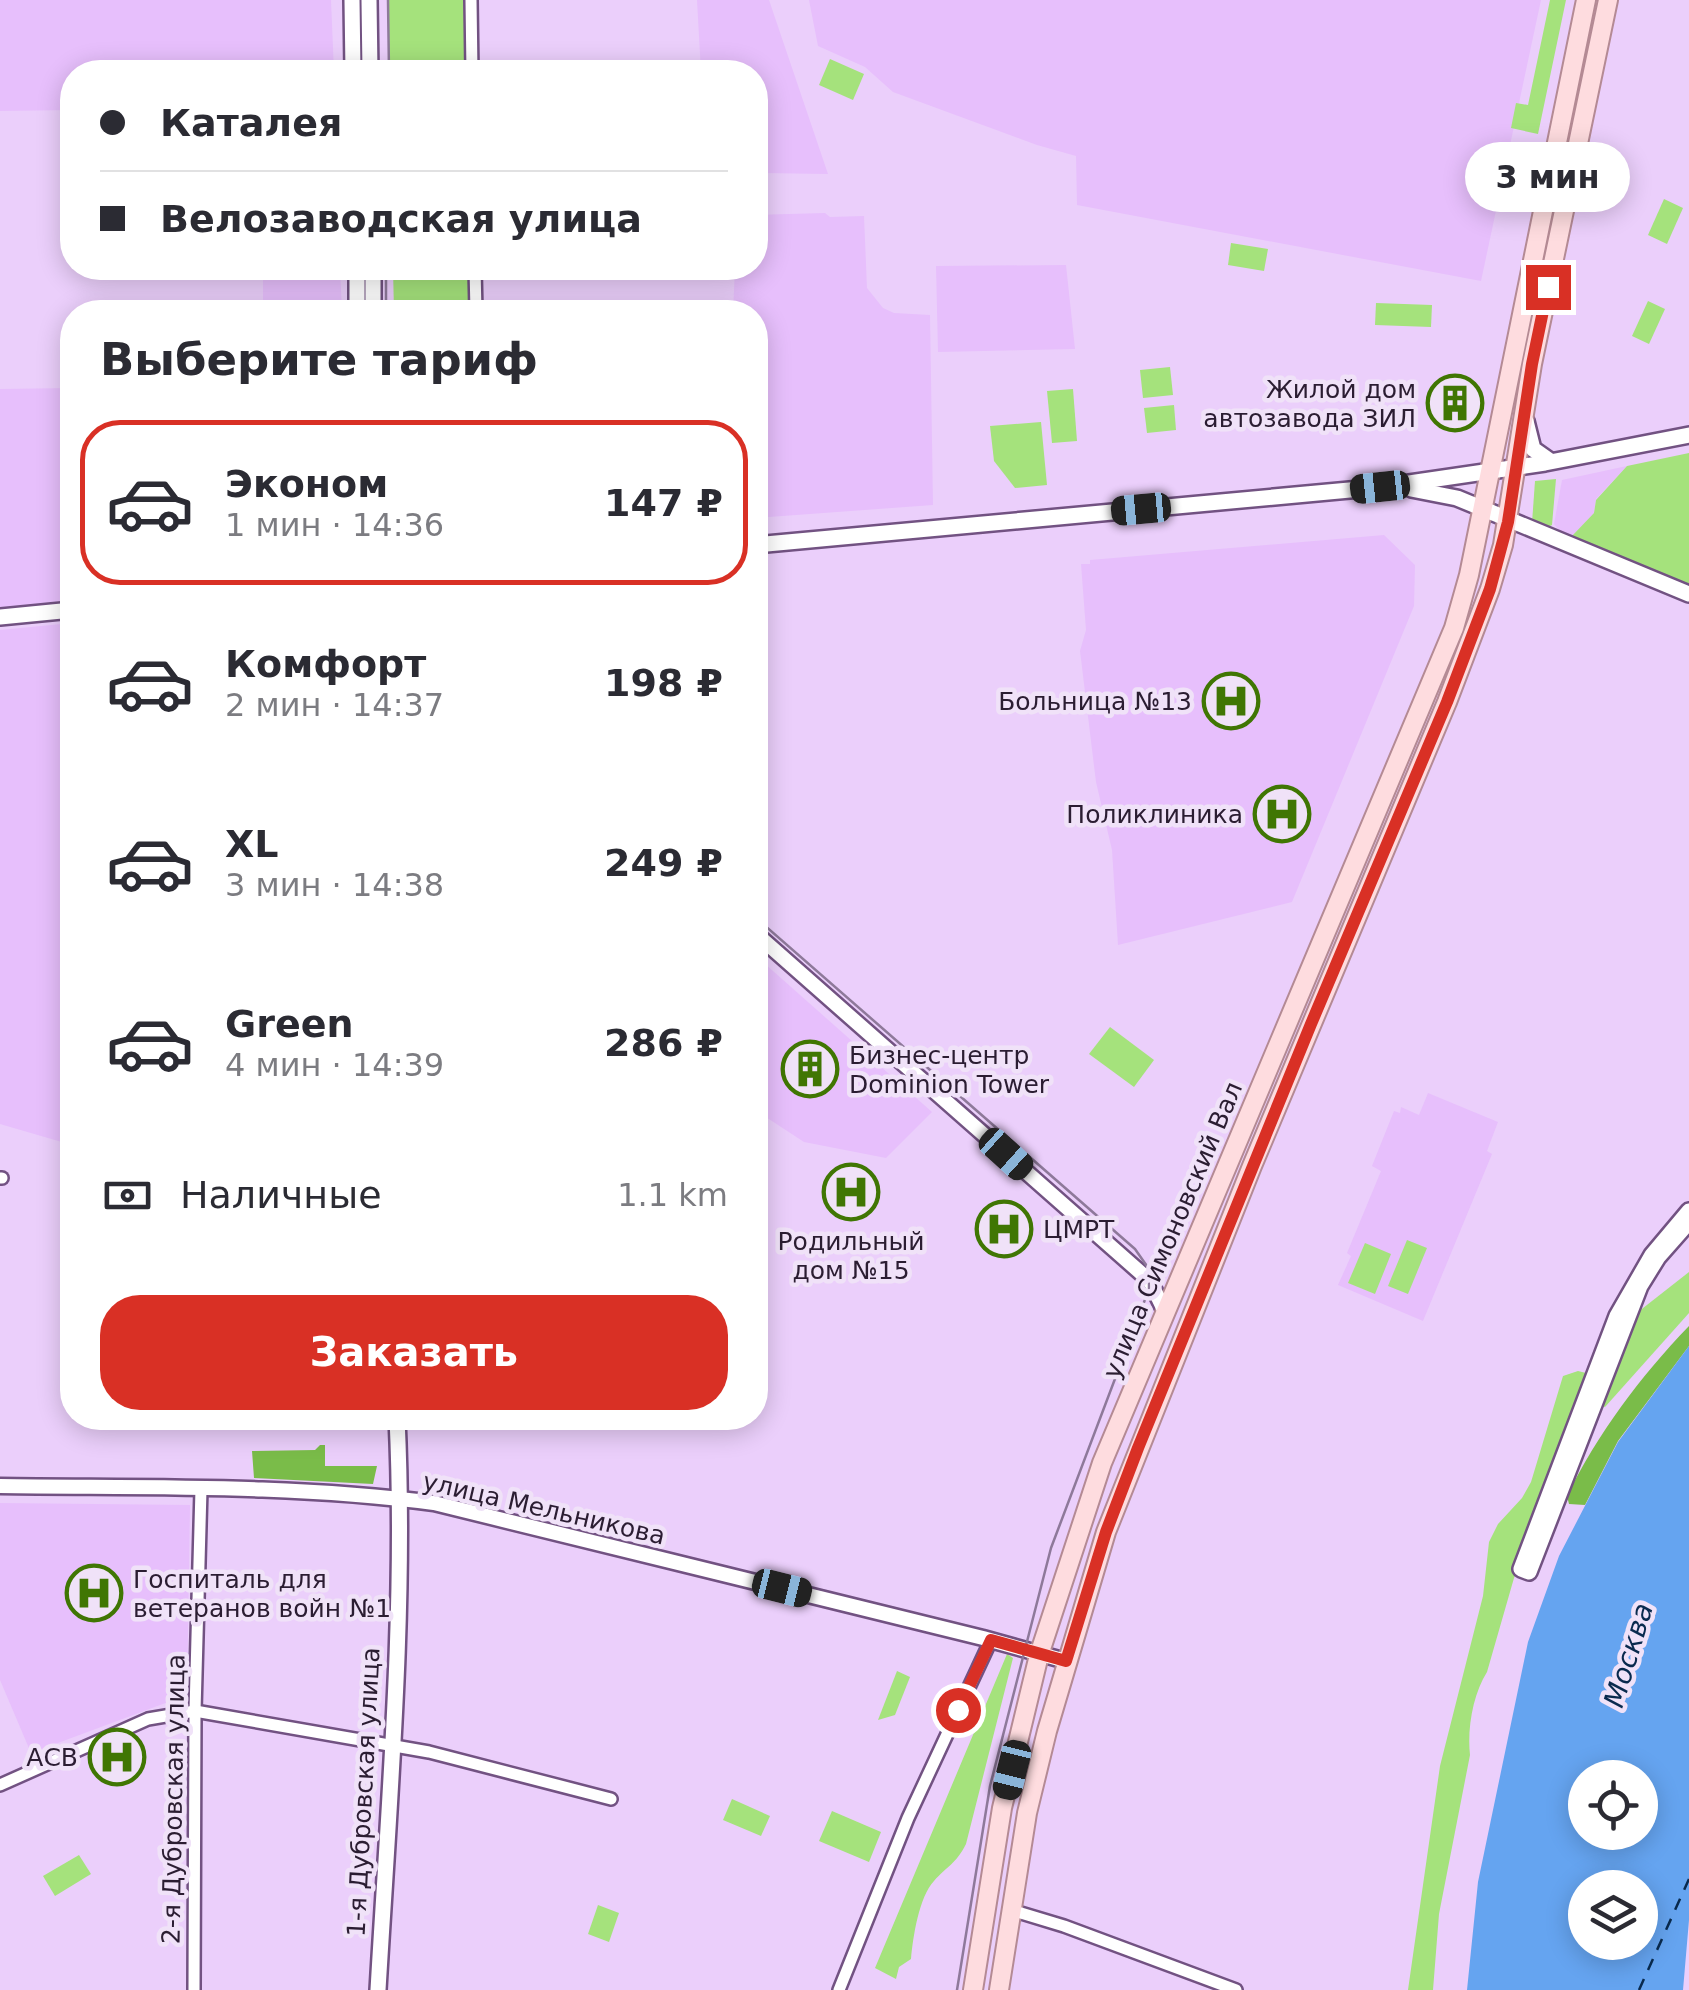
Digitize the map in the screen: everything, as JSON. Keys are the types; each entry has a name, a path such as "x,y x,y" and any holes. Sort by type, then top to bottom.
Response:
{"main road":[{"path":"352,0 353,60"},
{"path":"368,0 370,60"},
{"name":"улица Симоновский Вал","path":"973,1990 1002,1808 1040,1655 1102,1463 1435,678 1468,582 1586,0"},
{"name":"улица Симоновский Вал","path":"998,1990 1028,1813 1066,1661 1105,1535 1490,589 1508,522 1532,364 1608,0"},
{"path":"1525,410 1532,448 1550,461"},
{"path":"768,544 1382,487 1489,472 1689,435"},
{"path":"1382,487 1442,494 1689,594"},
{"path":"0,617 60,611"},
{"path":"1689,1211 1652,1255 1617,1316 1525,1570 1630,1308 1658,1257 1689,1222"},
{"name":"1-я Дубровская улица","path":"378,1990 392,1746 400,1497 397,1430"}],"street":[{"path":"472,0 472,60"},
{"path":"1468,582 1482,571 1490,578 1490,589"},
{"path":"768,944 1150,1281 1165,1312"},
{"path":"1239,1135 1246,1128 1254,1128 1260,1134 1261,1145"},
{"path":"1150,1281 1181,1276 1180,1286 1187,1294 1204,1286"},
{"name":"улица Мельникова","path":"0,1486 201,1489 400,1497 434,1502 1066,1661"},
{"name":"2-я Дубровская улица","path":"194,1990 201,1489"},
{"path":"1080,1527 1086,1544 1095,1544 1105,1535"},
{"path":"840,1990 908,1818 991,1640"},
{"path":"0,1785 148,1719 195,1711 429,1752 611,1798"},
{"path":"1011,1910 1236,1990"},
{"path":"979,1945 981,1956 990,1960 999,1958 1005,1949"}],"shaded area":[{"path":"0,0 331,0 334,60 60,60 60,110 0,111"},
{"path":"697,0 769,0 828,174 768,173 768,60 700,60"},
{"path":"809,0 1541,0 1481,281 1077,205 1076,156 893,92 865,67 818,46"},
{"path":"768,215 864,216 867,288 883,308 894,313 930,315 933,505 768,517 768,300 734,300 734,280 768,280"},
{"path":"1066,265 1075,349 938,352 936,266"},
{"path":"263,280 341,280 341,300 263,300"},
{"path":"60,388 60,602 0,608 0,389"},
{"path":"1627,466 1596,499 1594,513 1572,536 1560,531 1554,524 1562,480"},
{"name":"Больница №13","path":"1384,535 1415,565 1414,606 1292,902 1118,945 1112,850 1096,782 1080,651 1086,630 1081,564 1090,564 1090,560"},
{"path":"60,624 60,1142 0,1124 0,630"},
{"path":"768,967 932,1112 886,1158 804,1142 768,1118"},
{"path":"1428,1093 1498,1122 1487,1151 1492,1154 1423,1321 1338,1285 1381,1171 1372,1166 1394,1111 1400,1113 1401,1107 1419,1115"},
{"name":"Госпиталь для ветеранов войн №1","path":"0,1503 190,1505 187,1695 31,1753 0,1680"}],"green space":[{"path":"388,0 469,0 470,60 389,60"},
{"path":"1550,0 1566,0 1538,134 1511,128 1516,103 1528,105"},
{"path":"830,59 864,74 853,100 819,85"},
{"path":"1664,199 1683,208 1667,244 1648,235"},
{"path":"1231,243 1268,249 1264,271 1228,265"},
{"path":"393,280 471,280 472,300 394,300"},
{"path":"1648,301 1665,309 1649,344 1632,336"},
{"path":"1376,303 1432,305 1431,327 1375,325"},
{"path":"1170,367 1173,395 1143,398 1140,370"},
{"path":"1073,389 1077,441 1052,443 1047,391"},
{"path":"1174,405 1176,430 1147,433 1144,408"},
{"path":"1041,422 1047,485 1015,488 994,461 990,426"},
{"path":"1689,453 1689,585 1572,536 1594,513 1596,500 1627,466"},
{"path":"1556,479 1552,525 1544,529 1532,523 1535,481"},
{"path":"1110,1027 1154,1060 1134,1087 1089,1054"},
{"path":"1407,1240 1427,1248 1408,1294 1388,1286"},
{"path":"1365,1243 1391,1254 1375,1294 1348,1283"},
{"path":"1689,1272 1689,1313 1602,1406 1638,1312"},
{"path":"1689,1326 1689,1346 1618,1441 1585,1505 1569,1504 1567,1496 1606,1428"},
{"path":"1578,1371 1590,1374 1514,1578 1475,1701 1470,1755 1439,1914 1433,1990 1408,1990 1440,1766 1483,1596 1489,1542 1531,1482 1563,1376"},
{"path":"325,1445 325,1466 377,1466 373,1484 254,1478 252,1451 315,1450"},
{"path":"1007,1654 1013,1658 966,1844 924,1897 911,1959 899,1967 896,1979 875,1968"},
{"path":"897,1671 910,1677 895,1715 878,1720"},
{"path":"732,1799 770,1816 761,1836 723,1820"},
{"path":"832,1811 881,1832 869,1862 819,1841"},
{"path":"79,1855 91,1874 55,1896 43,1876"},
{"path":"598,1905 619,1913 609,1942 588,1934"}],"water":[{"name":"Москва","path":"1689,1346 1689,1920 1683,1990 1467,1990 1478,1882 1528,1642 1559,1556 1618,1442"}],"ferry route":[{"path":"1639,1990 1689,1879"}],"tram line":[{"path":"388,0 389,60"},
{"path":"386,280 386,300"},
{"path":"768,928 1135,1249 1149,1269 1149,1289 1051,1548 990,1786 957,1990"}],"place":[{"name":"Жилой дом автозавода ЗИЛ","path":"1455,403"},
{"name":"Больница №13","path":"1231,701"},
{"name":"Поликлиника","path":"1282,814"},
{"name":"Бизнес-центр Dominion Tower","path":"810,1069"},
{"name":"Родильный дом №15","path":"851,1192"},
{"name":"ЦМРТ","path":"1004,1229"},
{"name":"Госпиталь для ветеранов войн №1","path":"94,1593"},
{"name":"АСВ","path":"117,1757"}],"route":[{"path":"958,1710 991,1640 1066,1661 1106,1532 1138,1448 1447,702 1490,589 1508,522 1548,287"}]}
